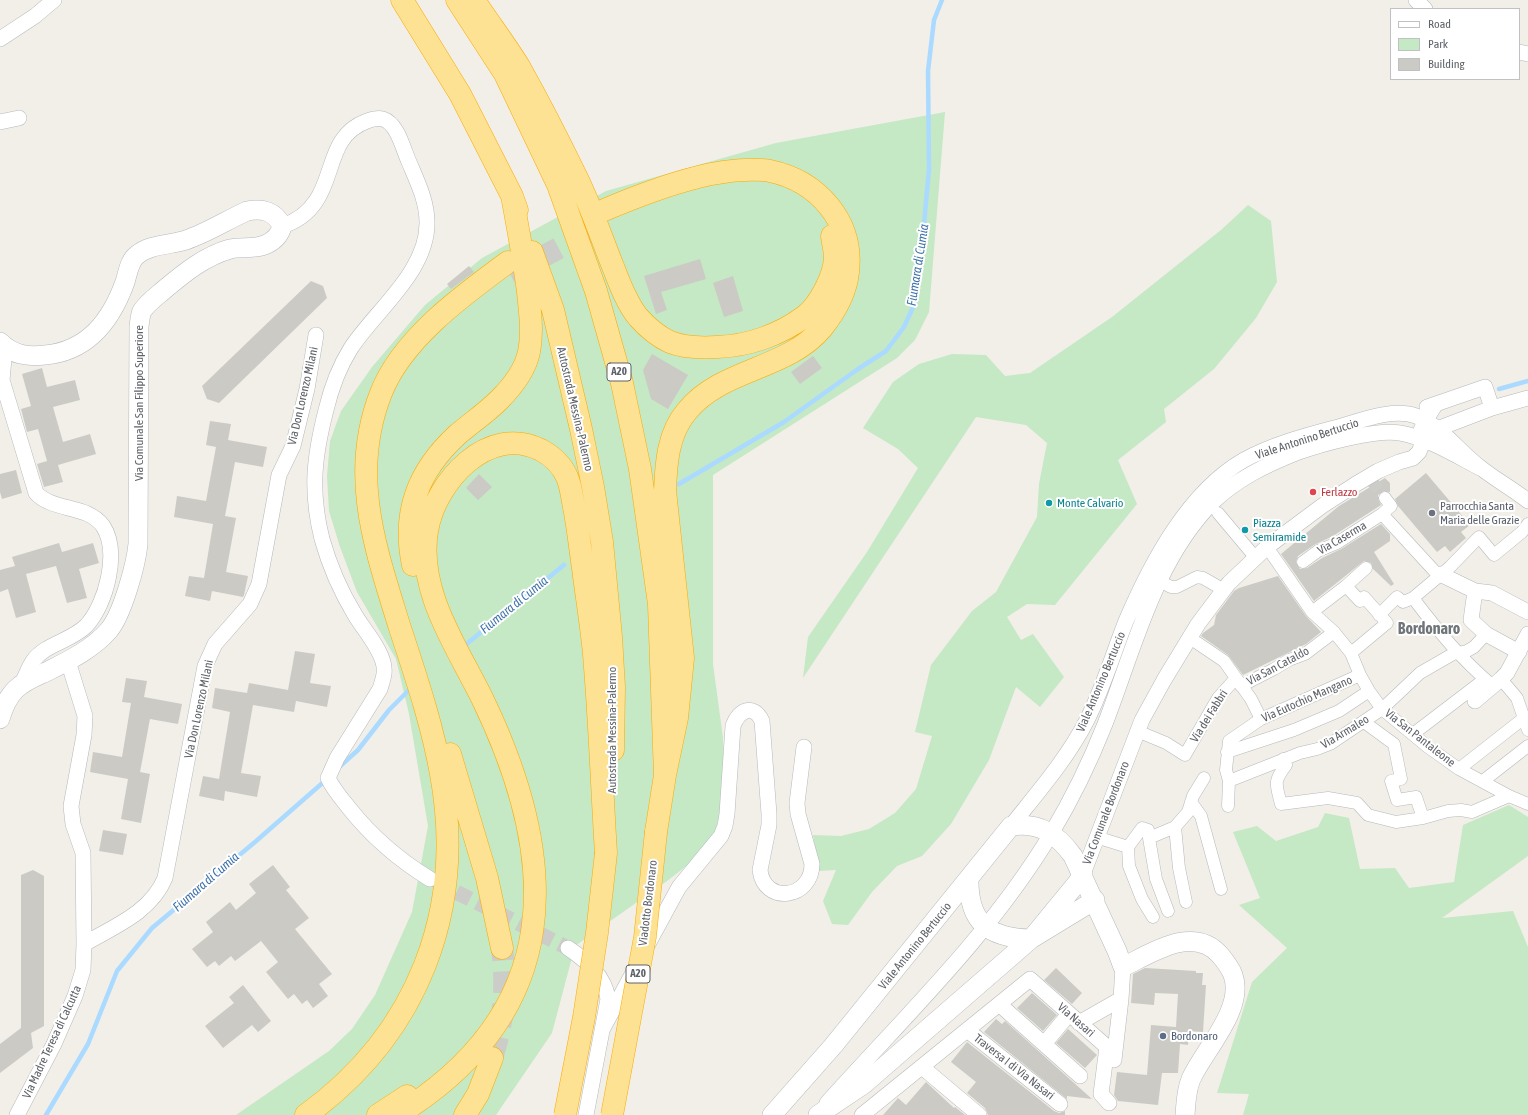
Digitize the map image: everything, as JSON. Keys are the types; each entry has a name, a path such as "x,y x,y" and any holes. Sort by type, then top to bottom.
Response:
{"highway":[{"name":"Autostrada Messina-Palermo","path":"402,0 460,94 512,196 553,310 581,428 602,542 614,687 613,778 606,853"},
{"name":"A20","path":"458,0 505,74 558,185 596,291 622,383 640,469 659,604 665,775"},
{"path":"474,0 519,67 550,124 576,174 626,297 637,316 648,327 670,341 688,347 726,347 752,342 794,325 809,312 825,290 835,260 830,230 820,213 803,194 790,187 766,180 740,180 690,190 604,217 641,194 689,179 736,170 769,170 790,176 808,185 820,195 834,212 841,224 847,244 849,257 848,274 834,311 821,329 803,345 784,356 720,384 707,392 687,411 679,422 673,435 666,468 665,491 683,658 678,718 665,775"},
{"path":"378,1115 429,1081 457,1055 480,1029 505,987 519,950 524,909 524,862 510,795 496,751 426,607 415,572 410,542 411,512 421,479 440,452 458,434 505,394 518,378 529,353 532,325 524,264 512,196"},
{"path":"306,1115 333,1093 359,1068 394,1026 410,999 432,947 440,920 445,891 447,825 442,776 422,697 373,535 367,500 367,453 374,412 382,390 399,361 425,330 466,293 509,268 431,337 407,366 391,394 384,416 375,471 378,510 386,550 442,728 485,872 502,948"},
{"path":"397,1115 431,1092 451,1076 491,1032 507,1006 523,972 529,952 533,930 535,907 534,862 520,792 495,724 438,608 431,589 425,555 425,544 430,516 442,490 460,468 475,456 490,448 504,444 516,443 537,448 548,454 563,470 568,478 578,528 593,642 606,853 597,933 584,1017 564,1115"},
{"name":"Viadotto Bordonaro","path":"612,1115 645,937 656,832 665,775"},
{"path":"465,1115 478,1094 492,1058"}],"street":[{"path":"0,39 35,16 54,0"},
{"path":"1416,0 1424,8"},
{"path":"0,122 19,118"},
{"path":"22,683 33,661 49,649 78,632 92,619 102,598 108,580 111,565 111,551 103,526 97,520 81,511 46,501 36,493 2,380 3,345 19,354 36,356 64,352 80,344 96,332 111,313 122,291 132,261 136,255 150,248 177,243 196,237 247,211 256,209 270,212 282,226 292,223 316,201 324,184 334,155 349,132 362,123 379,118 384,120 390,124 398,136 424,200 427,229 419,256 406,279 358,339 343,363 332,390 318,446 314,476 314,493 323,541 345,598 381,656 385,672 380,689 337,758 328,778 337,793 361,824 377,840 406,863 430,879"},
{"name":"Via Comunale San Filippo Superiore","path":"1,712 14,690 22,683 68,661 83,652 102,637 115,621 137,555 139,326 141,312 151,300 190,269 203,261 230,250 261,247 276,238 281,232 282,226"},
{"name":"Via Don Lorenzo Milani","path":"84,944 141,910 156,895 165,878 206,666 215,644 250,604 260,584 280,476 293,446 308,382 316,335"},
{"path":"1405,413 1485,387 1492,408"},
{"path":"1431,425 1528,398"},
{"path":"1421,439 1431,425 1436,404"},
{"name":"Viale Antonino Bertuccio","path":"772,1115 833,1046 1055,771 1081,731 1096,699 1127,620 1143,586 1176,527 1204,491 1232,468 1255,455 1306,436 1387,414 1405,413 1415,416 1431,425 1480,468"},
{"name":"Viale Antonino Bertuccio","path":"817,1115 954,964 1022,879 1051,833 1077,785 1098,740 1140,627 1160,581 1186,535 1214,501 1240,480 1261,468 1312,448 1374,434 1393,432 1421,439 1480,468"},
{"name":"Via Comunale Bordonaro","path":"1108,1109 1121,999 1122,967 1118,951 1083,874 1137,731 1149,705 1190,638 1224,590 1255,557 1322,506 1399,462 1413,458 1419,452 1421,447 1421,439"},
{"path":"1480,468 1528,501"},
{"path":"1385,498 1391,506 1382,514 1439,575 1475,591 1492,593 1528,612"},
{"path":"1218,513 1255,557"},
{"name":"Via Caserma","path":"1303,562 1318,551 1337,543 1382,514"},
{"path":"1379,615 1397,597 1403,602 1413,598 1450,566 1479,537 1494,555 1522,532 1528,524"},
{"name":"Via San Pantaleone","path":"1267,547 1312,612 1334,632 1351,653 1360,675 1382,709 1428,747 1459,769 1509,796 1528,804"},
{"path":"1312,612 1346,586 1366,568"},
{"path":"1160,581 1177,587 1197,577 1203,578 1224,590"},
{"path":"1346,586 1360,601 1364,597 1387,623 1351,653"},
{"path":"1475,591 1471,620 1486,634 1518,652"},
{"path":"1413,598 1444,639 1456,652 1493,682 1517,698 1528,730"},
{"name":"Via San Cataldo","path":"1238,682 1274,669 1289,660 1304,654 1334,632"},
{"name":"Via Armaleo","path":"1229,781 1283,759 1330,744 1382,709 1420,673 1456,652 1467,651 1474,647 1486,634"},
{"path":"1412,734 1507,673 1528,634"},
{"path":"1190,638 1224,661 1251,699 1261,719"},
{"name":"Via Madre Teresa di Calcutta","path":"17,1115 54,1044 75,996 83,970 83,853 73,824 71,806 84,735 85,716 68,661"},
{"name":"Via Eutochio Mangano","path":"1228,806 1229,781 1226,770 1229,741 1261,719 1360,675"},
{"name":"Via dei Fabbri","path":"1137,731 1166,744 1185,755 1218,698 1238,682"},
{"path":"1475,700 1493,682"},
{"path":"1227,752 1294,730 1339,711 1370,691"},
{"path":"602,1030 679,887 721,836 727,814 733,726 740,714 745,711 750,710 755,712 762,721 769,825 760,877 769,888 783,894 800,890 805,885 812,871 812,864 798,814 797,803 804,747"},
{"path":"1459,769 1524,718"},
{"path":"1364,722 1394,744 1401,779 1391,781 1397,800 1416,797 1423,818"},
{"path":"1483,781 1528,746"},
{"path":"1283,759 1286,765 1279,774 1276,784 1281,804 1328,798 1357,803 1368,815 1396,822 1423,818 1448,811 1461,810 1472,812 1509,796"},
{"path":"1149,838 1175,827 1188,812 1193,796 1204,778"},
{"path":"1191,802 1201,816 1221,889"},
{"path":"1011,826 1024,824 1034,826 1051,833 1067,847 1083,874 1031,939"},
{"path":"1175,827 1179,868 1186,902"},
{"path":"1153,916 1142,899 1129,866 1128,847 1142,828 1148,830 1156,879 1168,911"},
{"path":"1096,837 1128,847"},
{"path":"970,878 969,893 971,904 975,914 985,927 994,932 1008,936 1031,939"},
{"path":"817,1115 864,1084 1031,939 1095,900"},
{"path":"1122,967 1174,943 1195,942 1204,944 1215,951 1228,966 1233,975 1235,984 1232,1006 1228,1017 1191,1080 1186,1099 1185,1115"},
{"path":"568,948 591,967 601,979 606,989 608,999 586,1115"},
{"name":"Via Nasari","path":"869,1113 922,1067 1030,979 1107,1047 1101,1094 1108,1109"},
{"path":"1044,1044 1074,1019 1121,999"},
{"path":"999,1004 1080,1076"},
{"name":"Traversa I di Via Nasari","path":"967,1030 1060,1104"},
{"path":"922,1067 979,1115"}],"green space":[{"path":"945,112 929,312 915,340 897,358 713,475 713,664 723,738 725,794 714,836 689,864 575,946 552,1033 496,1115 236,1115 329,1051 352,1029 375,995 412,912 428,826 409,714 396,659 357,592 340,547 329,511 327,476 330,441 341,411 372,367 425,305 482,258 606,191 776,143"},
{"path":"1248,205 1271,221 1277,282 1256,318 1214,369 1164,409 1166,422 1118,460 1137,504 1055,605 1027,604 1007,617 1021,640 1033,634 1064,677 1040,707 1016,687 989,760 951,824 922,856 897,866 872,892 848,925 832,924 823,901 836,870 819,871 813,835 841,836 869,829 895,813 916,789 932,736 915,732 931,665 972,611 996,592 1037,517 1039,484 1047,443 1026,425 976,417 803,678 808,637 867,552 918,468 898,449 863,428 893,382 919,364 952,354 986,355 1005,376 1030,373 1112,317 1221,230"},
{"path":"1509,805 1528,817 1528,856 1442,918 1513,911 1528,947 1528,1115 1243,1115 1249,1094 1217,1093 1252,982 1287,948 1239,905 1260,898 1233,832 1257,826 1276,841 1318,827 1325,813 1349,818 1360,869 1395,868 1409,888 1454,882 1463,825"}],"building":[{"path":"700,259 706,279 661,292 667,310 656,314 644,276"},
{"path":"469,266 474,272 451,289 447,284"},
{"path":"733,276 743,311 724,317 713,283"},
{"path":"311,281 323,286 327,298 219,403 207,399 202,386"},
{"path":"652,354 688,375 668,409 651,399 643,370"},
{"path":"813,356 822,368 800,384 791,372"},
{"path":"42,368 47,387 75,380 80,400 53,407 63,442 90,434 96,454 58,465 63,482 44,487 37,464 47,461 38,429 27,432 21,409 31,406 22,374"},
{"path":"210,421 231,424 228,440 267,447 263,467 235,462 225,516 236,518 226,572 248,576 244,595 243,597 212,591 210,601 185,596 189,576 204,578 213,524 174,517 177,496 206,501 216,447 206,445"},
{"path":"16,470 22,493 2,499 0,492 0,474"},
{"name":"Parrocchia Santa Maria delle Grazie","path":"1426,473 1470,525 1461,532 1466,538 1450,552 1445,546 1437,552 1398,506 1395,499"},
{"path":"479,474 492,487 478,500 466,488"},
{"path":"1385,478 1390,483 1390,492 1384,491 1378,495 1381,505 1333,536 1314,545 1298,556 1296,562 1300,569 1307,568 1381,524 1390,534 1390,541 1374,552 1394,584 1391,586 1373,569 1371,563 1364,561 1314,601 1281,554 1339,506"},
{"path":"59,543 62,552 93,543 99,563 79,569 87,598 67,603 56,566 26,574 36,612 16,618 8,589 0,592 0,570 15,566 12,557"},
{"path":"1278,576 1306,616 1321,632 1306,644 1243,675 1228,655 1201,636 1214,625 1216,615 1234,591 1239,588"},
{"path":"295,651 315,654 310,683 331,686 327,707 296,701 294,712 253,705 241,773 261,776 257,797 225,791 224,801 199,796 203,776 219,779 230,712 212,708 215,688 247,693 249,683 288,690"},
{"path":"126,678 147,681 144,697 182,704 178,724 150,719 140,772 150,774 141,823 121,819 128,779 90,772 93,752 122,757 131,703 122,702"},
{"path":"103,830 127,834 123,855 99,851"},
{"path":"273,865 290,887 286,890 309,918 295,929 332,974 319,984 328,996 313,1008 307,1000 302,1004 294,994 288,999 266,972 278,962 261,941 235,961 231,956 219,966 215,961 207,967 192,949 213,932 206,922 230,902 236,910 256,893 249,884"},
{"path":"33,870 44,876 44,1026 31,1033 33,1048 0,1073 0,1044 21,1028 21,875"},
{"path":"1056,968 1082,993 1072,1004 1044,980"},
{"path":"1145,968 1196,971 1196,973 1203,973 1202,985 1206,985 1203,1032 1189,1031 1188,1045 1180,1044 1178,1073 1162,1073 1158,1105 1118,1101 1114,1095 1117,1072 1147,1075 1151,1025 1176,1027 1178,994 1155,993 1154,1005 1131,1003 1133,974"},
{"path":"243,985 271,1021 258,1032 252,1025 223,1048 205,1026 234,1003 229,997"},
{"path":"1032,993 1057,1015 1043,1031 1017,1008"},
{"path":"996,1019 1002,1024 1005,1021 1092,1099 1067,1096 1067,1099 984,1032"},
{"path":"1068,1029 1097,1055 1085,1068 1056,1043"},
{"path":"967,1042 1054,1111 1059,1113 1065,1111 1065,1115 988,1115 985,1108 967,1093 976,1082 951,1062"},
{"path":"926,1082 954,1108 955,1107 965,1115 883,1115 898,1098 906,1105"}],"waterway":[{"name":"Fiumara di Cumia","path":"679,484 784,422 858,369 886,351 904,327 914,305 921,257 929,169 928,71 934,20 942,0"},
{"path":"1499,389 1528,381"},
{"name":"Fiumara di Cumia","path":"464,646 564,565"},
{"name":"Fiumara di Cumia","path":"338,768 358,750 389,710 412,687"},
{"name":"Fiumara di Cumia","path":"46,1115 88,1044 117,971 152,928 255,842 327,779"}],"tunnel":[{"path":"510,274 606,223"},
{"path":"1371,480 1385,498"},
{"path":"436,882 568,948"},
{"path":"492,1058 502,1017 504,990 502,948"}],"place":[{"name":"Ferlazzo","path":"1313,492"},
{"name":"Monte Calvario","path":"1049,503"},
{"name":"Parrocchia Santa Maria delle Grazie","path":"1432,513"},
{"name":"Piazza Semiramide","path":"1245,530"},
{"name":"Bordonaro","path":"1163,1036"}],"district":[{"name":"Bordonaro","path":"1429,629"}]}
